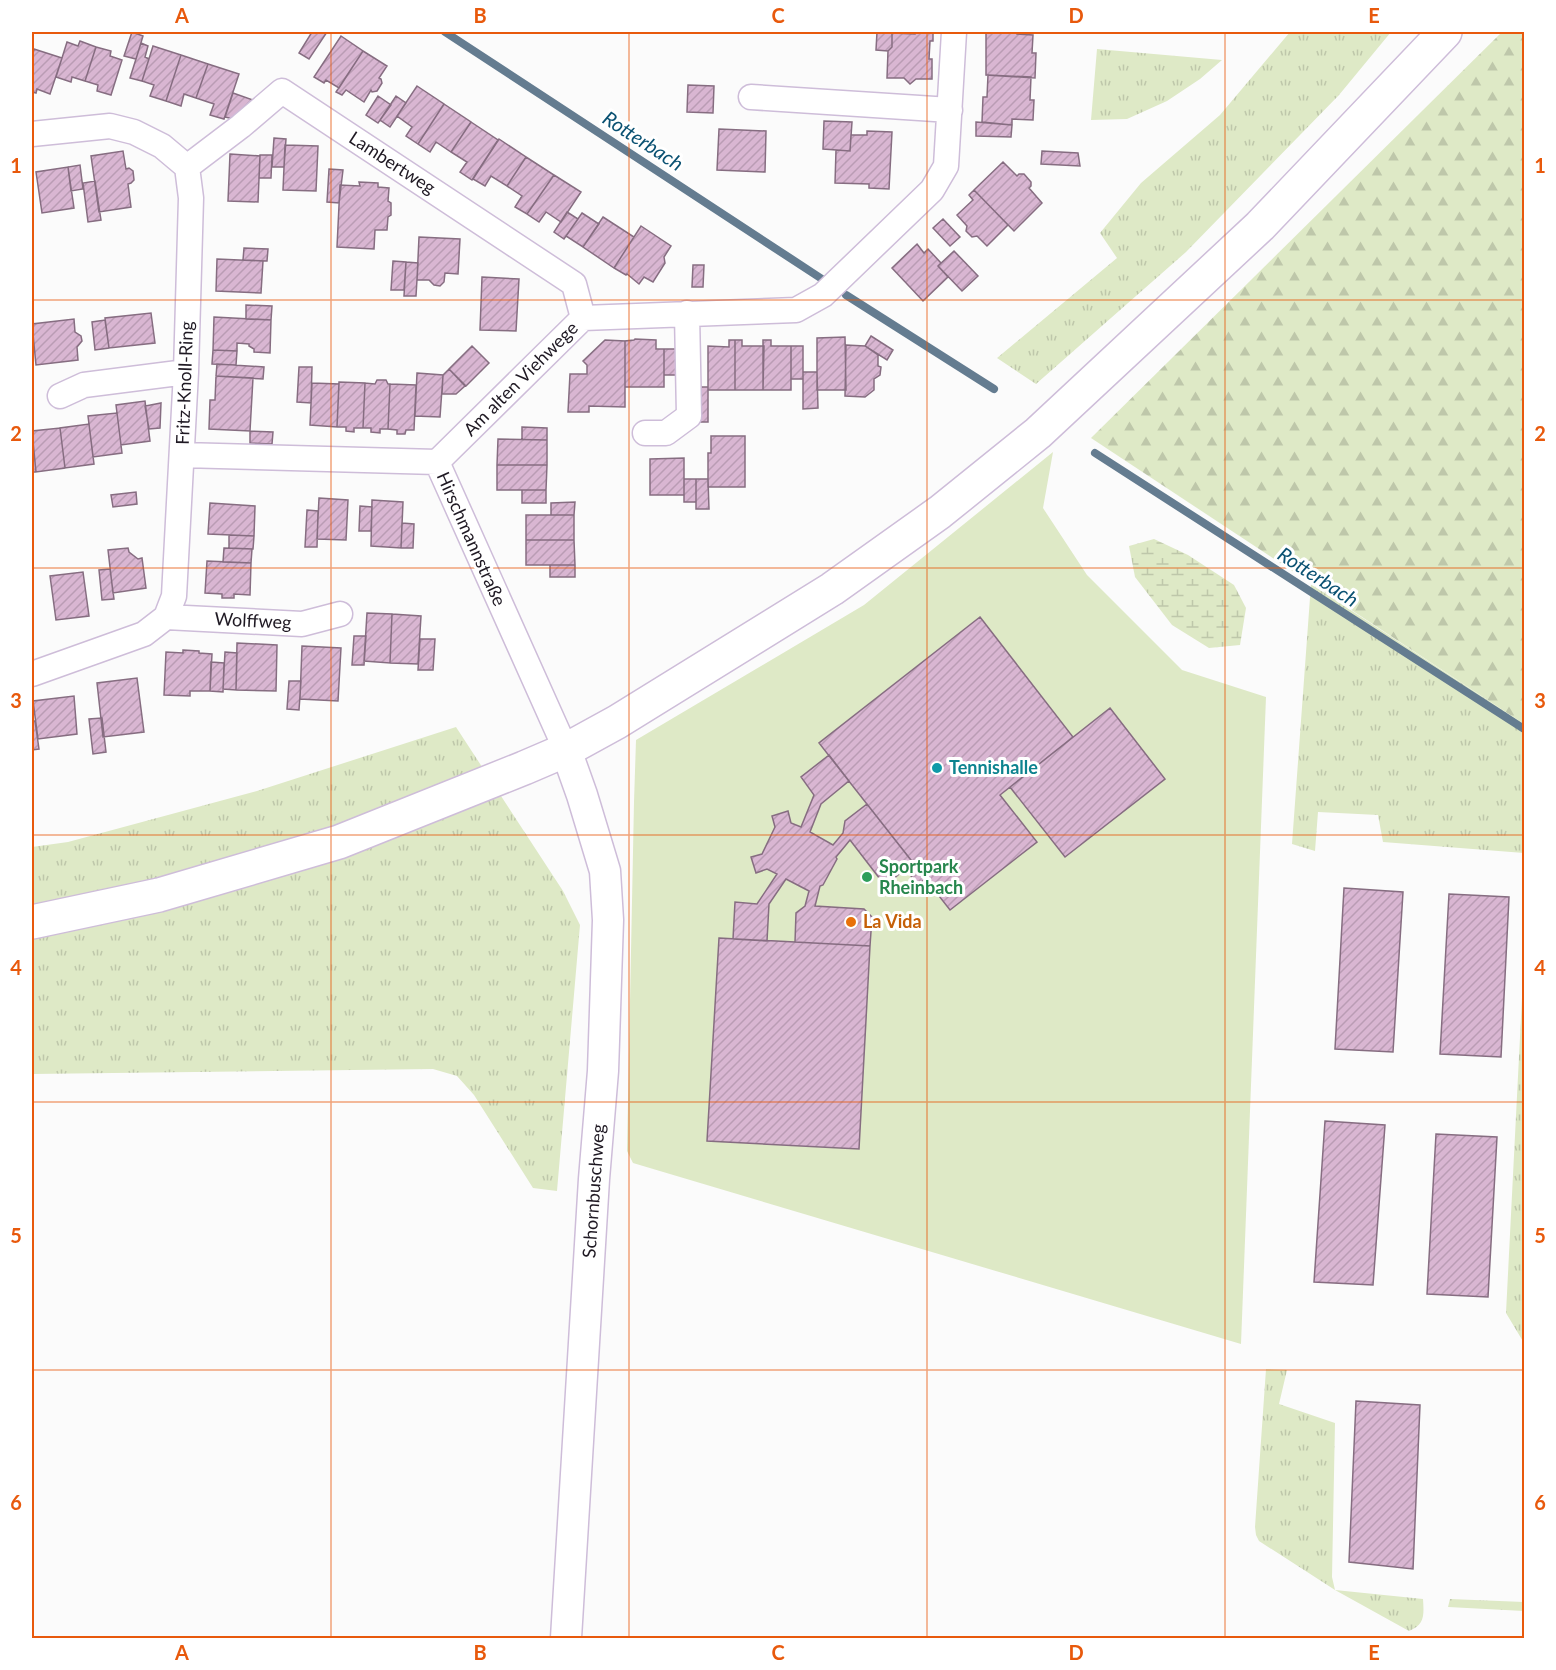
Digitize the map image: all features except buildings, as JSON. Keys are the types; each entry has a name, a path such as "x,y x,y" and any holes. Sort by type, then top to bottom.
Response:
{"main road":[{"path":"32,922 159,895 339,842 566,750 617,722 832,590 940,512 1038,433 1260,226 1445,32"}],"street":[{"name":"Am alten Viehwege","path":"437,462 583,318 796,310 823,295 932,190 946,166 954,32"},
{"name":"Lambertweg","path":"186,167 241,126 282,91 574,284 583,318"},
{"path":"752,97 950,110"},
{"path":"32,134 110,126 134,132 162,146 186,167"},
{"name":"Fritz-Knoll-Ring","path":"166,617 174,596 186,372 191,198 186,167"},
{"path":"645,433 666,433 689,416 687,313"},
{"path":"60,396 84,386 186,372"},
{"name":"Hirschmannstraße","path":"182,455 437,462 566,750"},
{"name":"Wolffweg","path":"166,617 302,624 340,614"},
{"path":"32,674 144,634 166,617"},
{"name":"Schornbuschweg","path":"566,750 605,871 608,920 603,1071 566,1638"}],"green space":[{"path":"1290,32 1391,32 1339,95 1186,252 1036,384 997,358 1117,258 1100,233 1141,183 1220,115"},
{"path":"1502,32 1524,32 1524,724 1091,438"},
{"path":"1097,49 1222,60 1200,79 1167,101 1127,119 1091,120"},
{"name":"Sportpark Rheinbach","path":"1053,452 1043,508 1087,575 1182,670 1266,697 1241,1344 633,1163 627,1151 636,740 864,605"},
{"path":"1154,539 1188,555 1234,585 1246,608 1240,645 1209,648 1172,625 1135,577 1129,546"},
{"path":"1311,584 1524,724 1524,853 1383,842 1378,815 1318,812 1315,851 1292,844"},
{"path":"456,727 563,891 580,925 557,1191 533,1188 474,1095 457,1076 433,1069 32,1074 32,847 68,842 257,791"},
{"path":"1524,958 1524,1343 1506,1313"},
{"path":"1266,1369 1287,1370 1279,1404 1335,1423 1332,1577 1335,1590 1259,1541 1256,1535"},
{"path":"1335,1590 1423,1599 1421,1622 1409,1631"},
{"path":"1450,1599 1524,1602 1524,1611 1448,1607"}],"waterway":[{"name":"Rotterbach","path":"445,32 822,279"},
{"name":"Rotterbach","path":"846,295 994,389"},
{"name":"Rotterbach","path":"1095,453 1524,729"}],"place":[{"name":"Tennishalle","path":"937,768"},
{"name":"Sportpark Rheinbach","path":"867,877"},
{"name":"La Vida","path":"851,922"}]}
